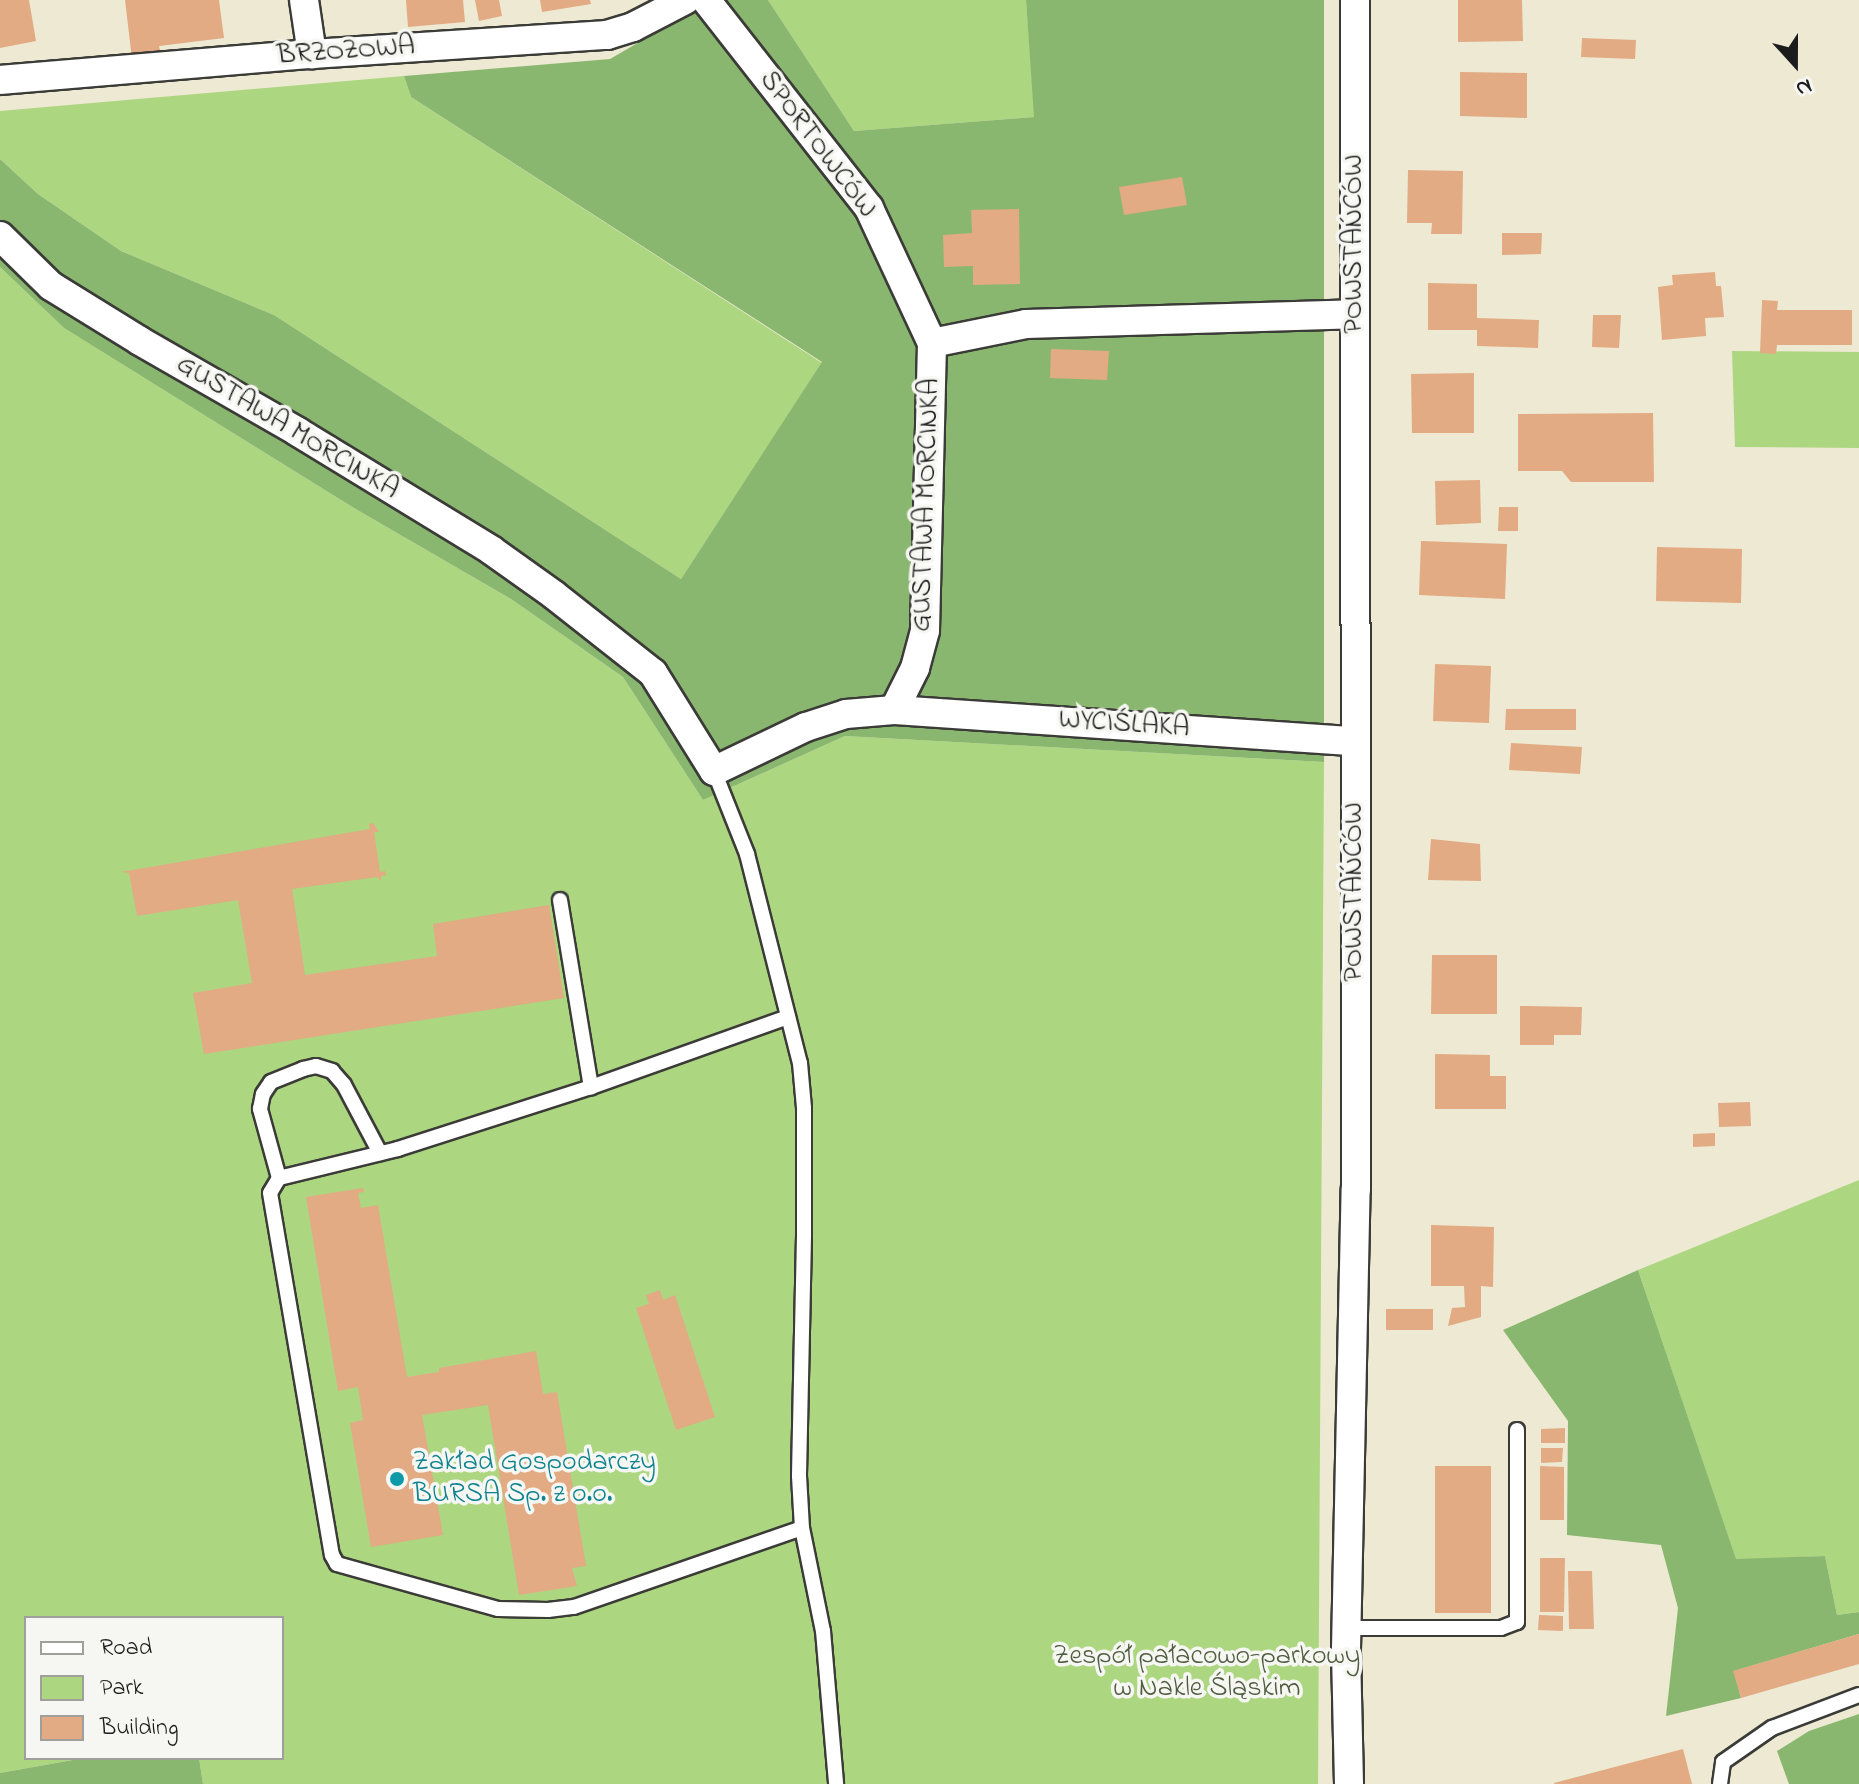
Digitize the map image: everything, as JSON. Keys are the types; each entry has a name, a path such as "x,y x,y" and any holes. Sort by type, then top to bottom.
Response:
{"street":[{"path":"304,0 312,54"},
{"name":"BRZOZOWA","path":"0,80 312,54 607,35 633,27 685,0"},
{"name":"SPORTOWCÓW","path":"706,0 869,208 932,343"},
{"name":"POWSTAŃCÓW","path":"1349,1784 1346,1628 1356,1189 1355,0"},
{"name":"GUSTAWA MORCINKA","path":"0,236 51,286 491,550 554,595 653,673 714,771"},
{"name":"GUSTAWA MORCINKA","path":"894,710 915,668 925,630 932,343 1026,324 1354,314"},
{"path":"714,771 806,727 846,714 894,710"},
{"name":"WYCIŚLAKA","path":"894,710 1354,741"}],"lane":[{"path":"714,771 747,854 800,1063 804,1108 799,1476 802,1528 823,1631 836,1784"},
{"path":"560,900 591,1087"},
{"path":"788,1017 591,1087 380,1153 279,1178 270,1193 332,1555 337,1564 498,1609 548,1610 574,1607 802,1528"},
{"path":"279,1178 260,1109 263,1094 271,1082 303,1069 316,1066 332,1071 344,1085 380,1153"},
{"path":"1346,1628 1501,1628 1517,1622 1517,1430"},
{"path":"1720,1784 1723,1762 1772,1728 1859,1695"}],"green space":[{"path":"662,0 768,0 854,131 1034,117 1026,0 1324,0 1324,762 845,736 703,800 623,677 511,599 354,508 64,328 0,267 0,159 38,194 121,251 274,315 681,579 822,362 411,97 404,76 610,59 660,30"},
{"path":"768,0 1026,0 1035,117 854,131"},
{"path":"404,76 411,97 822,363 681,579 274,315 121,251 38,194 0,159 0,111"},
{"name":"Zespół pałacowo-parkowy w Nakle Śląskim","path":"0,267 64,328 354,508 511,599 623,677 703,800 845,736 1324,762 1318,1784 203,1784 199,1760 284,1760 284,1616 24,1616 24,1760 73,1760 0,1773"},
{"path":"1732,351 1859,352 1859,448 1735,447"},
{"path":"1859,1180 1859,1612 1837,1615 1825,1556 1736,1560 1638,1270"},
{"path":"1638,1270 1736,1559 1825,1556 1837,1615 1859,1612 1859,1634 1734,1671 1741,1698 1666,1716 1678,1608 1661,1545 1567,1535 1568,1421 1503,1330"},
{"path":"1859,1714 1859,1784 1789,1784 1777,1751 1809,1731"},
{"path":"73,1760 199,1760 203,1784 0,1784 0,1773"}],"building":[{"path":"0,0 29,0 36,41 0,48"},
{"path":"125,0 219,0 224,38 159,46 161,55 132,59"},
{"path":"406,0 463,0 465,22 408,27"},
{"path":"475,0 499,0 502,16 479,21"},
{"path":"540,0 590,0 591,4 542,12"},
{"path":"1458,0 1522,0 1523,41 1458,42"},
{"path":"1582,38 1636,40 1635,59 1581,57"},
{"path":"1460,72 1527,73 1527,118 1460,116"},
{"path":"1408,170 1463,171 1462,234 1431,234 1432,223 1407,223"},
{"path":"1182,177 1187,205 1124,215 1119,187"},
{"path":"1019,209 1020,284 973,285 973,266 944,267 943,235 972,233 971,210"},
{"path":"1502,233 1542,233 1541,254 1502,255"},
{"path":"1715,272 1716,286 1721,286 1724,317 1705,318 1706,336 1662,340 1658,287 1673,285 1672,275"},
{"path":"1428,283 1477,284 1477,318 1539,320 1538,348 1477,346 1477,330 1428,330"},
{"path":"1762,300 1778,301 1777,310 1852,310 1852,345 1777,345 1776,354 1760,353"},
{"path":"1593,315 1621,315 1619,348 1592,347"},
{"path":"1051,349 1109,351 1107,380 1050,378"},
{"path":"1474,373 1474,433 1412,433 1411,374"},
{"path":"1653,413 1654,482 1571,482 1562,471 1518,471 1518,414"},
{"path":"1480,480 1481,523 1436,525 1435,481"},
{"path":"1499,507 1518,507 1518,531 1498,531"},
{"path":"1421,541 1507,544 1505,599 1419,595"},
{"path":"1657,547 1742,549 1741,603 1656,601"},
{"path":"1435,664 1491,666 1489,723 1433,721"},
{"path":"1506,709 1576,709 1576,730 1505,730"},
{"path":"1511,743 1582,747 1580,774 1509,770"},
{"path":"373,823 379,832 374,832 380,872 385,871 386,875 381,876 381,881 377,877 292,889 305,975 437,956 433,924 549,905 564,998 204,1054 193,993 252,983 238,900 137,916 129,873 121,872 370,829 369,824"},
{"path":"1431,839 1480,844 1481,881 1428,880"},
{"path":"1432,955 1497,955 1497,1014 1431,1014"},
{"path":"1520,1006 1582,1007 1581,1035 1554,1035 1554,1045 1520,1045"},
{"path":"1435,1054 1490,1055 1490,1076 1506,1076 1506,1109 1435,1109"},
{"path":"1750,1102 1751,1126 1719,1127 1718,1103"},
{"path":"1715,1133 1715,1146 1693,1147 1693,1134"},
{"name":"Zakład Gospodarczy BURSA Sp. z o.o.","path":"363,1188 364,1192 358,1193 361,1208 378,1205 407,1377 439,1372 439,1368 536,1351 543,1394 557,1392 586,1566 572,1568 577,1586 519,1595 488,1405 422,1415 443,1535 371,1547 350,1423 363,1420 358,1387 338,1391 306,1197"},
{"path":"1431,1225 1494,1227 1493,1287 1481,1286 1481,1317 1448,1326 1452,1308 1465,1307 1464,1286 1431,1286"},
{"path":"660,1290 663,1300 675,1295 715,1417 676,1430 636,1308 649,1304 646,1295"},
{"path":"1386,1309 1433,1309 1433,1330 1386,1330"},
{"path":"1565,1428 1565,1443 1541,1443 1541,1429"},
{"path":"1541,1448 1563,1448 1562,1462 1541,1463"},
{"path":"1435,1466 1491,1466 1491,1613 1435,1613"},
{"path":"1540,1466 1564,1467 1564,1520 1540,1520"},
{"path":"1540,1558 1565,1558 1564,1612 1540,1612"},
{"path":"1568,1571 1592,1571 1594,1629 1569,1629"},
{"path":"1539,1615 1563,1616 1563,1631 1538,1630"},
{"path":"1859,1634 1859,1664 1741,1698 1733,1671"},
{"path":"1683,1749 1692,1784 1554,1784 1554,1783"}],"place":[{"name":"Zakład Gospodarczy BURSA Sp. z o.o.","path":"397,1479"}]}
